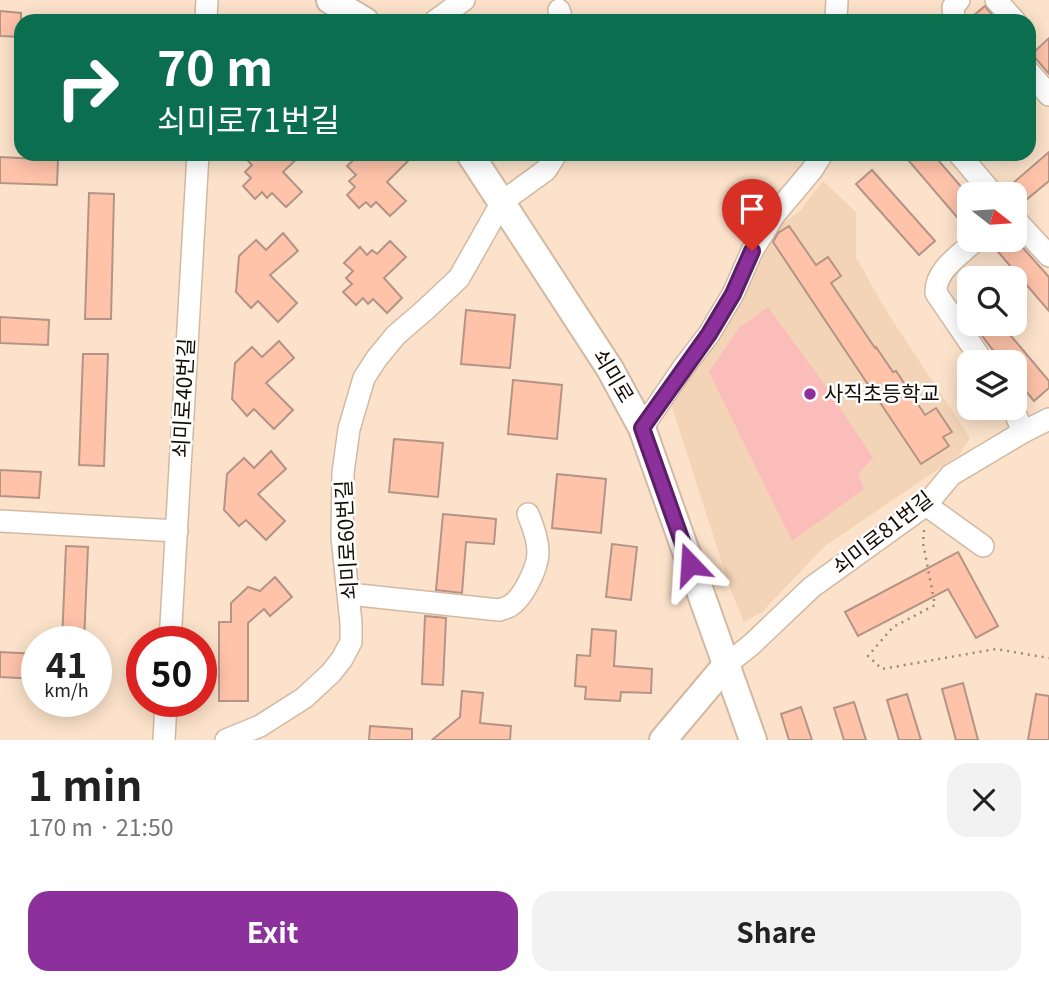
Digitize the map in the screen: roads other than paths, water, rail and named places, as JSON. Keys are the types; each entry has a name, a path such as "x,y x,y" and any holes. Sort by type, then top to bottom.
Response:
{"main road":[{"path":"330,0 353,14"},
{"name":"쇠미로","path":"475,161 610,369 642,428 753,740"},
{"path":"663,740 727,664"}],"street":[{"path":"445,14 464,0"},
{"path":"996,0 1009,14"},
{"path":"1036,80 1049,95"},
{"name":"쇠미로40번길","path":"171,626 198,161"},
{"path":"502,202 546,170 552,161"},
{"path":"642,428 709,334 733,294 752,251 775,214 818,161"},
{"path":"965,161 983,182"},
{"name":"쇠미로60번길","path":"226,740 260,726 304,698 331,673 351,642 349,594 342,537 343,473 349,429 364,378 396,335 458,278 502,202"},
{"path":"1027,232 1049,256"},
{"path":"963,252 941,273 936,284 936,293 975,350"},
{"name":"쇠미로81번길","path":"727,664 812,587 926,505 951,475 1049,418"},
{"path":"1018,420 1023,432"},
{"path":"926,505 983,546"},
{"path":"349,594 499,610 510,606 528,584 538,554 535,529 528,514"},
{"path":"0,521 177,531"},
{"path":"164,740 165,717"}],"place":[{"name":"사직초등학교","path":"810,394"}]}
